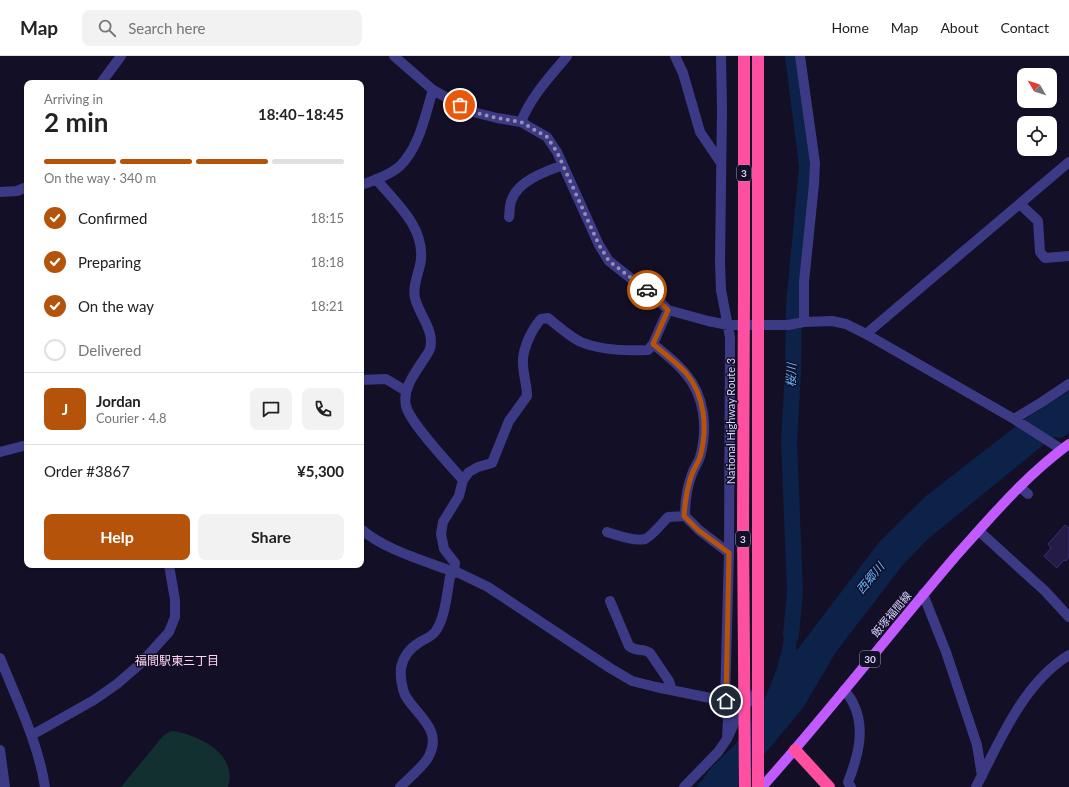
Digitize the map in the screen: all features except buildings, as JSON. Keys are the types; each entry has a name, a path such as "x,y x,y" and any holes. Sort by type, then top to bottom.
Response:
{"highway":[{"name":"National Highway Route 3","path":"744,56 743,528 745,787"},
{"name":"3","path":"758,56 758,787"},
{"path":"758,650 764,710 763,787"},
{"path":"795,750 829,787"}],"main road":[{"name":"30","path":"979,531 1024,491 1065,447"},
{"name":"飯塚福間線","path":"763,787 923,594 979,531"}],"street":[{"path":"103,80 121,56"},
{"path":"394,56 433,90 473,112 521,122 547,137 557,152 599,245 609,261 652,294 668,310 728,325 788,325 832,322 846,324 1015,420 1051,443 1065,447"},
{"path":"521,122 526,108 533,97 567,56"},
{"path":"675,56 683,73 700,132 721,163"},
{"path":"720,56 720,262 721,290 730,337 729,553 726,701 728,718 727,739"},
{"path":"800,56 815,163 801,323"},
{"path":"364,184 399,167 411,152 418,138 433,90"},
{"path":"866,334 1069,162"},
{"path":"509,217 512,198 518,190 534,177 563,165"},
{"path":"376,179 411,221 418,236 421,257 415,286 415,297 430,334 430,349 414,373 406,391 406,406 412,420 463,480"},
{"path":"0,192 17,191 24,188"},
{"path":"1020,204 1038,221 1040,252 1045,258 1069,256"},
{"path":"400,787 429,757 433,744 431,731 425,720 405,695 402,685 401,669 404,658 411,649 435,632 441,622 450,577 454,572 456,564 444,549 441,534 443,522 460,496 463,480 469,472 478,467 492,463 509,421 528,396 523,359 525,349 536,324 541,319 548,318 580,341 599,347 648,350 653,344 668,310"},
{"path":"653,344 686,373 702,404 704,419 700,458 692,472 689,482 684,516"},
{"path":"364,380 386,379 406,391"},
{"path":"1015,420 1069,384"},
{"path":"0,452 24,446"},
{"path":"608,532 619,536 641,540 646,539 668,517 684,516 698,530 729,553"},
{"path":"979,531 1045,591 1069,618"},
{"path":"364,532 386,546 454,572 459,572 488,587 632,681 726,701 741,708"},
{"path":"32,735 94,700 117,684 140,664 169,632 175,617 175,600 170,568"},
{"path":"923,594 946,652 977,745 982,776"},
{"path":"610,601 628,646 635,650 646,650 650,653 669,681 672,690"},
{"path":"976,787 1012,718 1025,697 1058,662 1069,654"},
{"path":"0,658 32,735 42,767 45,787"},
{"path":"684,787 718,752 727,739 741,708 751,700 763,681"},
{"path":"844,690 853,702 859,720 859,747 856,761 848,782 851,787"},
{"path":"0,750 5,787"}],"green space":[{"path":"174,731 184,733 205,742 222,756 230,775 228,787 121,787 163,736"}],"water":[{"name":"西郷川","path":"1069,391 1069,433 1061,438 1053,437 928,539 902,566 836,652 803,708 737,787 696,787 711,768 737,742 757,713 765,698 778,666 787,615 799,614 797,650 880,541 926,496 1025,419"}],"waterway":[{"name":"桜川","path":"791,635 795,591 789,441 793,372 794,305 807,167 793,56"}],"way so far":[{"path":"460,105 473,112 521,122 547,137 557,152 599,245 609,261 647,290"}],"district":[{"name":"福間駅東三丁目","path":"177,660"}],"route":[{"path":"647,290 668,310 653,344 686,373 702,404 704,419 700,458 692,472 689,482 684,516 698,530 729,553 726,701"}]}
